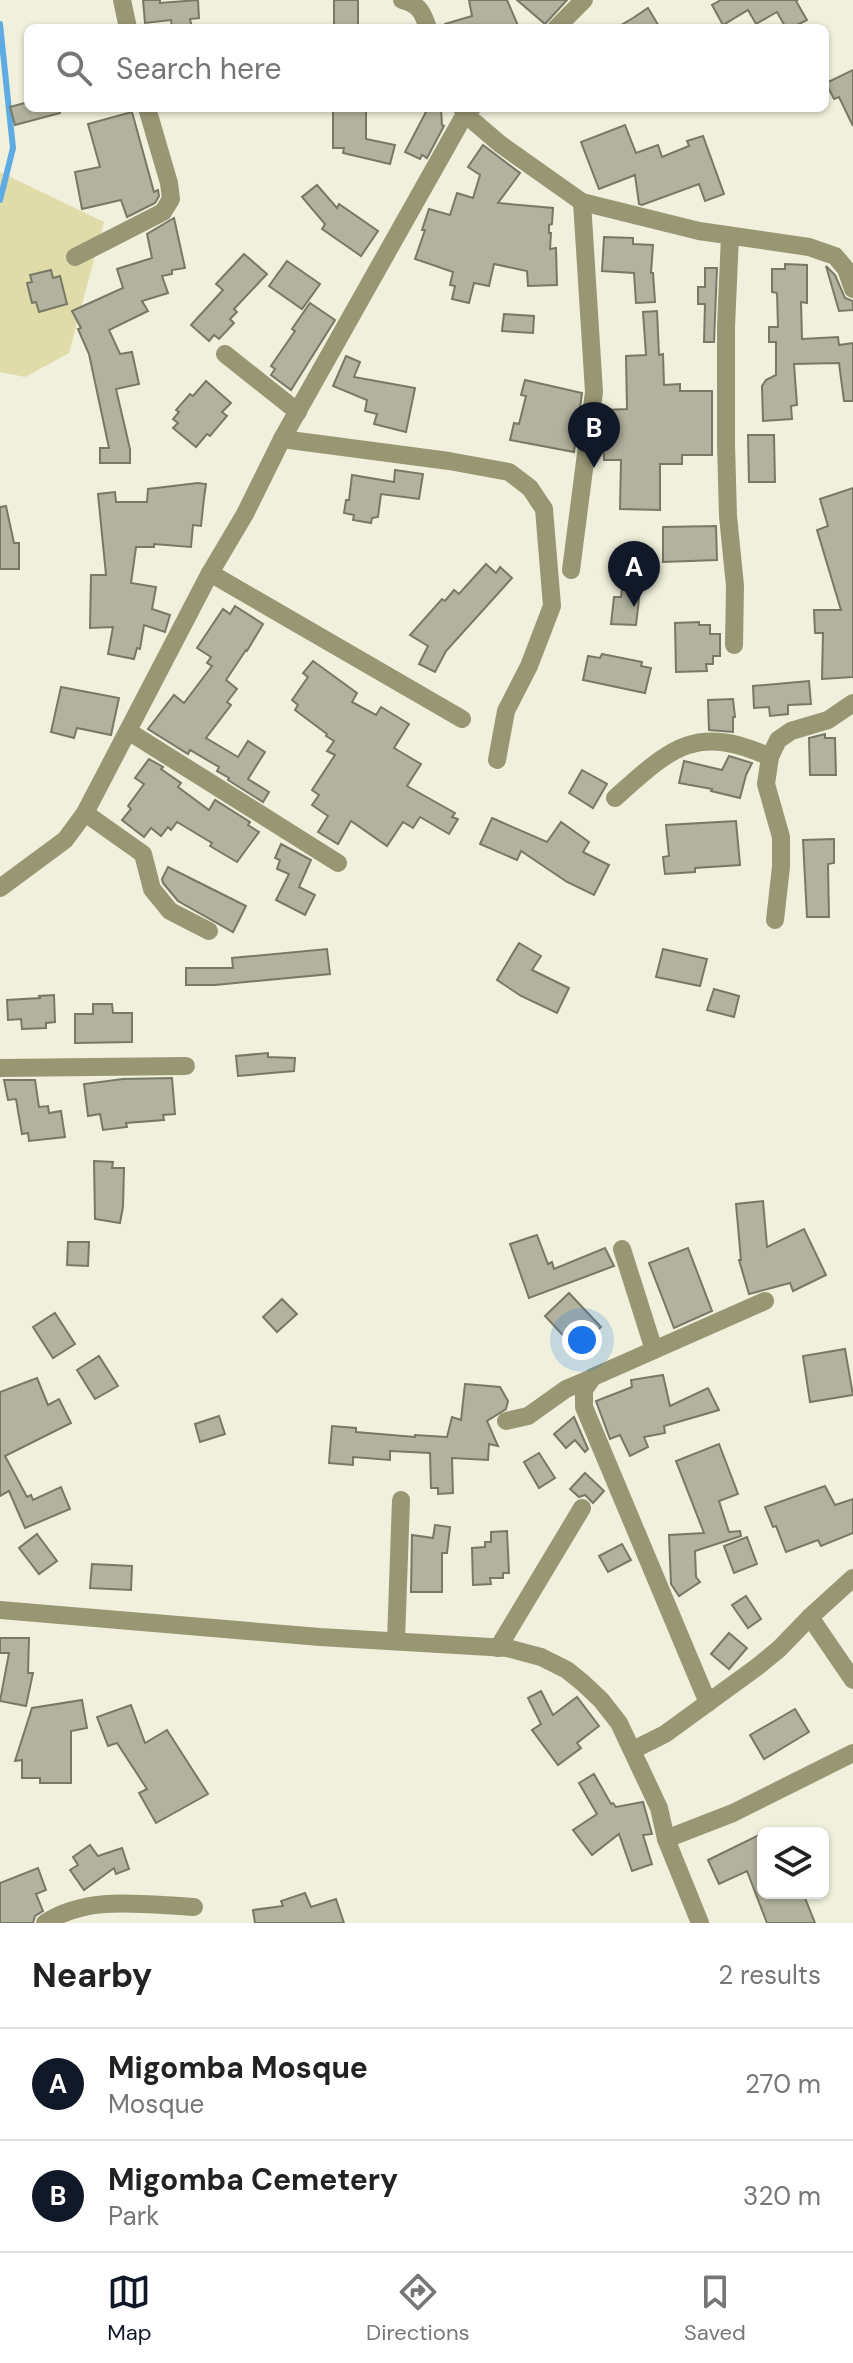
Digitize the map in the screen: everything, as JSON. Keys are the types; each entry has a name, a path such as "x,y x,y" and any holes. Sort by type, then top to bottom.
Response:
{"street":[{"path":"122,0 127,24"},
{"path":"402,0 422,11 427,24"},
{"path":"560,24 584,0"},
{"path":"75,257 163,212 171,199 148,112"},
{"path":"0,888 65,840 85,813 282,439 465,112"},
{"path":"468,112 500,144 582,202 699,231 809,247 835,256 846,269 853,289"},
{"path":"571,570 594,392 582,202"},
{"path":"730,236 726,444 728,516 735,586 734,645"},
{"path":"225,354 298,412"},
{"path":"282,439 509,472 530,488 544,509 552,606 529,666 506,711 497,760"},
{"path":"210,573 462,719"},
{"path":"775,920 781,837 766,784 770,757 778,740 791,731 828,720 853,703"},
{"path":"128,731 338,863"},
{"path":"615,798 665,756 687,744 703,740 724,742 770,757"},
{"path":"85,813 143,854 152,889 170,911 209,931"},
{"path":"0,1068 186,1066"},
{"path":"622,1249 654,1350"},
{"path":"506,1421 528,1416 566,1389 765,1301"},
{"path":"593,1377 584,1390 584,1407 708,1703"},
{"path":"396,1641 401,1500"},
{"path":"498,1648 582,1508"},
{"path":"633,1750 665,1734 779,1649 853,1578"},
{"path":"0,1610 320,1637 498,1648 541,1657 567,1670 601,1700 619,1723 659,1808 666,1839 700,1923"},
{"path":"810,1617 853,1680"},
{"path":"666,1839 733,1813 853,1753"},
{"path":"45,1923 58,1914 97,1903 194,1907"}],"shaded area":[{"path":"0,172 104,222 69,353 25,377 0,372"}],"building":[{"path":"143,0 160,0 160,3 198,0 199,18 190,19 191,24 172,24 171,20 145,23"},
{"path":"334,0 358,0 358,24 334,24"},
{"path":"469,0 507,0 517,24 445,24 472,16"},
{"path":"517,0 567,0 545,24"},
{"path":"721,0 798,0 807,20 799,24 784,24 777,12 756,24 748,10 722,24 712,5"},
{"path":"648,8 658,24 623,24"},
{"path":"853,70 853,126 839,97 834,99 829,82"},
{"path":"24,103 24,112 60,113 15,125 10,107"},
{"path":"132,112 154,192 158,190 159,196 155,203 127,217 121,200 82,209 75,172 100,167 88,124"},
{"path":"333,112 366,112 366,139 395,145 390,164 343,153 344,148 333,148"},
{"path":"426,112 441,112 444,126 427,158 422,155 420,159 405,152"},
{"path":"625,125 636,153 658,145 662,157 689,146 687,141 703,136 724,194 705,201 699,184 642,205 639,204 635,175 599,189 581,142"},
{"path":"483,145 520,173 498,203 553,208 549,233 550,249 556,248 557,285 528,286 527,271 494,264 489,286 474,283 469,303 452,299 455,286 450,285 453,272 415,259 429,209 450,215 457,193 473,198 480,175 468,167"},
{"path":"317,185 337,208 339,204 378,231 361,256 322,229 325,224 302,197"},
{"path":"174,218 185,268 162,276 168,293 142,301 148,311 109,330 120,354 132,352 139,384 116,389 130,449 130,463 100,463 100,448 109,448 89,354 72,311 123,288 117,269 152,258 147,234"},
{"path":"604,237 633,238 633,244 653,245 651,273 655,302 636,303 634,273 602,271"},
{"path":"244,254 267,274 234,309 237,312 230,319 234,323 219,339 214,335 209,341 191,325 223,290 216,284"},
{"path":"287,261 320,284 302,309 269,286"},
{"path":"785,264 807,265 807,303 801,302 802,339 838,337 839,345 853,343 853,401 844,401 839,363 794,364 797,405 791,406 792,419 763,421 762,386 776,375 776,342 769,342 769,327 778,327 777,293 772,292 772,269 785,269"},
{"path":"826,266 835,275 845,298 853,301 853,310 839,311"},
{"path":"705,268 717,268 714,342 704,342 705,304 698,304 698,287 705,287"},
{"path":"51,270 53,278 60,276 67,304 39,312 36,302 32,303 27,283 32,282 30,275"},
{"path":"310,303 335,320 291,390 271,375 275,369 271,366"},
{"path":"657,311 664,385 680,384 680,391 712,391 712,455 682,455 682,464 660,464 660,510 620,509 621,460 604,460 604,410 627,409 626,356 646,355 643,312"},
{"path":"504,314 534,316 533,333 502,331"},
{"path":"346,356 360,362 354,377 415,388 406,432 374,424 377,414 365,411 367,400 333,386"},
{"path":"525,380 582,393 574,452 510,440 514,423 519,424 526,396 521,395"},
{"path":"206,381 231,403 222,412 227,416 196,447 173,428 178,423 173,419 179,412 176,410"},
{"path":"748,435 774,435 775,482 749,482"},
{"path":"395,470 423,474 419,499 381,494 378,517 372,518 371,523 353,520 354,515 344,513 352,475 394,482"},
{"path":"206,484 201,526 193,525 191,547 154,544 154,547 136,547 131,583 156,587 152,609 170,615 165,632 144,625 140,649 137,648 134,659 108,654 113,627 90,628 91,575 106,575 98,494 115,492 116,502 147,502 148,489"},
{"path":"853,488 853,677 822,679 823,633 815,633 814,610 841,610 817,530 828,526 820,499"},
{"path":"6,506 14,543 19,543 19,569 0,569 0,507"},
{"path":"716,526 717,560 663,562 663,527"},
{"path":"486,564 496,573 500,567 512,578 446,651 435,672 419,664 428,646 410,635 442,599 445,601 454,590 459,594"},
{"path":"622,589 640,590 636,625 611,624 614,597 621,597"},
{"path":"235,606 263,624 226,680 237,689 227,702 231,705 206,738 238,757 248,741 265,752 248,779 269,792 263,802 228,780 217,771 219,767 190,750 188,754 148,729 174,695 184,703 212,666 207,663 211,657 197,648 223,609 230,614"},
{"path":"699,622 699,625 710,625 710,634 720,634 720,656 713,656 713,664 706,664 707,671 676,672 675,623"},
{"path":"602,654 642,662 641,666 651,668 645,693 583,680 588,656 600,658"},
{"path":"313,661 357,693 352,702 376,715 381,707 409,724 394,748 421,764 407,786 455,813 452,817 458,819 449,834 420,817 413,828 403,822 387,846 351,821 338,844 318,832 328,816 312,805 319,795 312,790 335,755 327,751 334,741 295,710 298,705 292,700 308,677 303,673"},
{"path":"809,681 811,704 788,705 788,714 770,716 769,707 754,708 753,686"},
{"path":"61,687 119,698 111,735 77,728 74,738 51,732"},
{"path":"733,699 733,732 709,730 708,700"},
{"path":"825,734 825,738 835,738 836,775 810,775 809,738"},
{"path":"729,756 752,763 740,798 679,783 684,761 722,770"},
{"path":"149,759 163,767 161,769 181,783 178,787 209,810 215,800 250,822 248,825 259,832 237,862 177,822 161,836 151,828 144,837 122,820 144,784 135,778"},
{"path":"582,770 607,784 593,808 569,793"},
{"path":"492,818 547,842 561,822 589,842 583,852 609,865 594,895 567,882 521,851 517,860 480,844"},
{"path":"736,821 740,865 665,874 663,857 669,856 666,825"},
{"path":"834,839 834,863 828,864 829,917 807,917 803,840"},
{"path":"281,844 311,860 299,887 315,895 305,915 276,900 289,874 277,869 280,860 275,858"},
{"path":"168,867 246,906 233,932 178,901 163,883"},
{"path":"519,943 541,956 532,970 569,988 557,1013 521,996 497,980"},
{"path":"327,949 330,974 186,985 186,968 233,968 232,958"},
{"path":"663,949 707,959 700,986 656,977"},
{"path":"714,989 739,996 734,1017 707,1010"},
{"path":"54,995 55,1022 46,1023 46,1028 22,1029 21,1019 8,1020 7,1000"},
{"path":"93,1004 112,1004 113,1013 132,1013 132,1042 75,1043 75,1014 93,1014"},
{"path":"268,1053 268,1057 295,1058 294,1071 238,1076 236,1056"},
{"path":"172,1078 175,1114 163,1115 164,1120 126,1123 127,1127 103,1130 100,1114 88,1116 84,1084"},
{"path":"4,1080 35,1080 39,1107 48,1106 49,1113 61,1111 65,1137 29,1141 28,1133 22,1134 16,1099 8,1100"},
{"path":"94,1161 113,1162 112,1168 124,1168 120,1223 95,1219"},
{"path":"763,1201 767,1247 804,1229 826,1275 793,1291 790,1283 749,1294 739,1260 736,1204"},
{"path":"537,1235 548,1264 552,1262 554,1269 605,1248 614,1266 529,1298 510,1244"},
{"path":"68,1242 89,1242 88,1266 67,1265"},
{"path":"688,1248 712,1311 674,1328 649,1263"},
{"path":"569,1293 601,1327 576,1349 545,1316"},
{"path":"282,1299 297,1314 277,1332 263,1317"},
{"path":"55,1313 75,1344 53,1358 33,1327"},
{"path":"845,1349 853,1395 810,1402 803,1356"},
{"path":"99,1356 118,1386 95,1399 77,1370"},
{"path":"663,1375 670,1406 708,1388 719,1410 664,1426 665,1433 644,1437 648,1447 630,1456 620,1435 610,1439 596,1401 632,1387 631,1380"},
{"path":"37,1378 48,1405 59,1399 71,1423 5,1456 27,1497 31,1495 33,1500 61,1487 70,1509 25,1528 9,1491 0,1496 0,1392"},
{"path":"465,1384 500,1387 508,1401 506,1409 487,1421 498,1446 489,1444 488,1460 452,1458 453,1493 438,1494 438,1488 431,1488 430,1453 390,1451 390,1460 353,1457 353,1465 329,1463 332,1426 356,1428 356,1432 447,1437 452,1417 461,1420"},
{"path":"219,1416 225,1434 200,1442 195,1424"},
{"path":"574,1417 588,1449 585,1452 575,1440 566,1448 554,1434"},
{"path":"719,1444 738,1494 719,1501 729,1532 740,1531 741,1536 695,1551 696,1577 700,1582 679,1596 671,1584 669,1535 704,1533 676,1461"},
{"path":"539,1453 555,1478 539,1488 524,1462"},
{"path":"585,1473 604,1491 593,1503 585,1495 579,1497 570,1489"},
{"path":"825,1486 835,1505 853,1499 853,1533 821,1546 818,1540 786,1552 765,1507"},
{"path":"435,1525 450,1527 447,1553 442,1553 442,1592 411,1592 412,1535 433,1538"},
{"path":"507,1531 509,1573 503,1573 503,1578 490,1578 491,1584 473,1585 472,1548 485,1547 485,1542 491,1542 491,1532"},
{"path":"37,1534 57,1561 39,1574 19,1548"},
{"path":"747,1537 757,1564 734,1573 724,1546"},
{"path":"622,1544 631,1560 608,1572 599,1556"},
{"path":"92,1564 132,1566 131,1590 90,1588"},
{"path":"746,1596 761,1619 748,1628 732,1605"},
{"path":"729,1633 747,1648 729,1669 711,1654"},
{"path":"0,1638 29,1638 28,1673 33,1673 26,1706 0,1701 9,1653 0,1653"},
{"path":"541,1691 553,1715 577,1697 599,1726 577,1743 581,1748 558,1765 532,1730 541,1724 528,1698"},
{"path":"82,1700 87,1728 71,1731 71,1783 40,1783 40,1778 22,1778 22,1760 15,1761 32,1708"},
{"path":"131,1705 145,1743 167,1730 208,1794 156,1823 139,1793 147,1789 117,1743 108,1746 97,1717"},
{"path":"795,1709 809,1732 764,1759 750,1735"},
{"path":"594,1774 611,1804 616,1807 643,1802 652,1834 643,1835 652,1864 632,1871 619,1834 592,1855 573,1830 597,1814 579,1783"},
{"path":"757,1836 757,1897 747,1871 719,1884 708,1860"},
{"path":"90,1845 98,1856 122,1848 129,1869 116,1874 114,1868 84,1890 70,1870 78,1865 73,1857"},
{"path":"38,1868 46,1890 36,1894 43,1911 35,1916 33,1923 0,1923 0,1883"},
{"path":"305,1893 311,1907 336,1899 344,1923 255,1923 253,1910 283,1906 281,1901"},
{"path":"758,1899 805,1899 815,1923 767,1923"}],"waterway":[{"path":"0,24 13,148 0,200"}],"place":[{"name":"Migomba Cemetery","path":"594,468"},
{"name":"Migomba Mosque","path":"634,607"}]}
